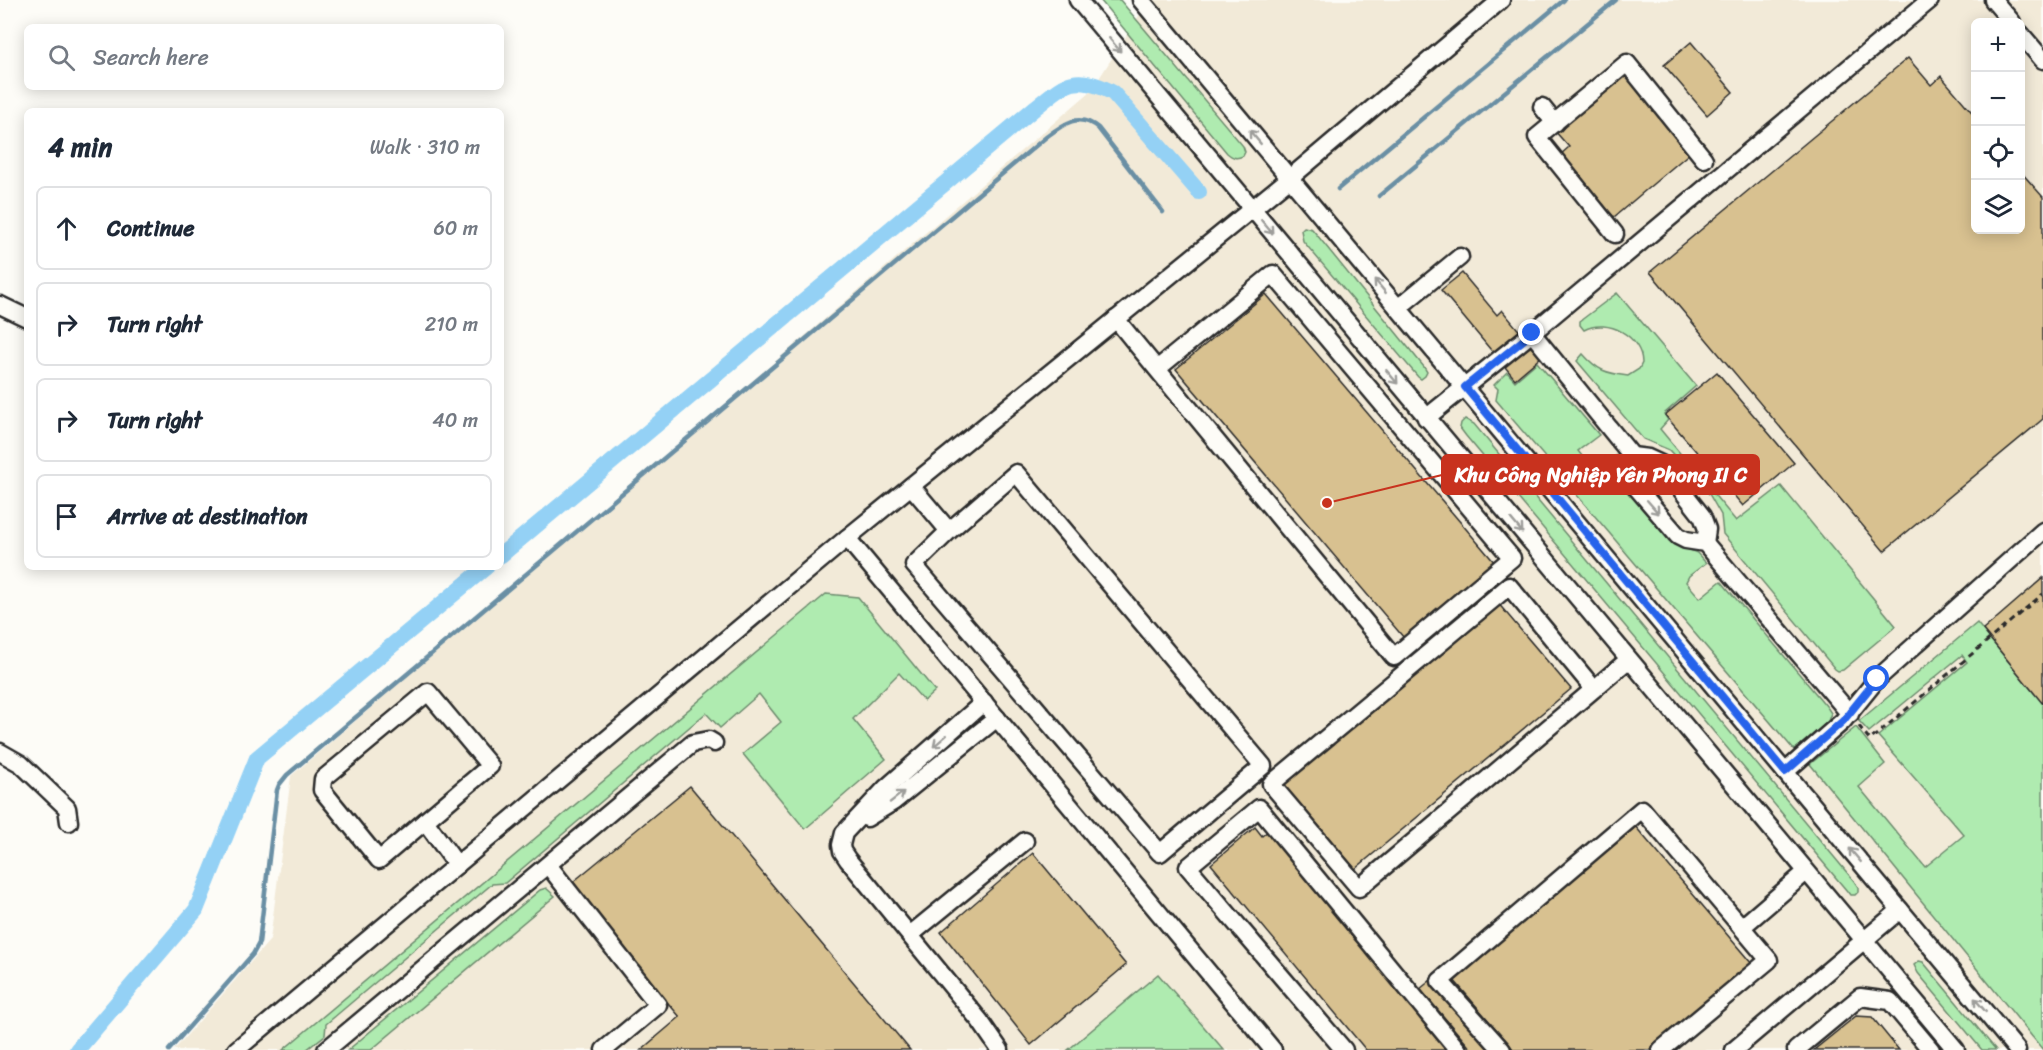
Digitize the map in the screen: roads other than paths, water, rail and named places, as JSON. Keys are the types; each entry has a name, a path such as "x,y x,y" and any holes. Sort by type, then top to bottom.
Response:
{"street":[{"path":"1078,0 1956,1050"},
{"path":"1141,0 2017,1050"},
{"path":"236,1050 848,538 1290,177 1502,0"},
{"path":"1426,418 1532,333 1930,0"},
{"path":"1993,0 2009,18"},
{"path":"2025,39 2043,60"},
{"path":"1615,234 1537,137 1627,63 1704,159"},
{"path":"1542,107 1555,123"},
{"path":"1398,308 1460,257"},
{"path":"1116,319 1157,369 1394,657 1512,558 1273,274 1157,369"},
{"path":"0,305 24,317"},
{"path":"1532,333 1632,456 1632,479 1636,487 1678,536 1686,540 1705,543 1854,720"},
{"path":"1632,456 1648,458 1661,464 1702,516 1707,529 1705,543"},
{"path":"1016,473 1263,766 1160,853 914,565 949,531 1016,473"},
{"path":"911,486 949,531"},
{"path":"1785,772 1854,720 1877,679 2043,531"},
{"path":"848,538 1274,1050"},
{"path":"1594,689 1509,586 1270,784 1359,888 1594,689 1628,660"},
{"path":"428,692 490,766 425,821 379,860 322,790 323,779 428,692"},
{"path":"984,702 886,788 841,839 842,850 975,1015 993,1047"},
{"path":"848,829 893,802 997,718"},
{"path":"326,1050 693,743 709,740 714,743"},
{"path":"0,752 21,764 67,808 69,822"},
{"path":"1344,1050 1188,867 1259,808 1458,1050"},
{"path":"1502,1050 1440,981 1642,809 1769,960 1661,1050"},
{"path":"425,821 457,865"},
{"path":"910,935 1025,841"},
{"path":"548,865 658,1005 604,1050"},
{"path":"1742,927 1806,872"},
{"path":"1734,1050 1900,910"},
{"path":"1796,1050 1860,996 1890,1001 1931,1050"}],"waterway":[{"path":"1338,189 1564,0"},
{"path":"1379,196 1616,0"},
{"path":"504,552 1036,107 1063,87 1078,82 1097,86 1113,93 1199,192"},
{"path":"169,1050 253,954 259,943 277,790 287,775 1045,138 1064,125 1077,120 1091,123 1098,128 1163,212"},
{"path":"77,1050 196,910 257,758 482,570"}],"place":[{"name":"Khu Công Nghiệp Yên Phong II C","path":"1327,503"}]}
